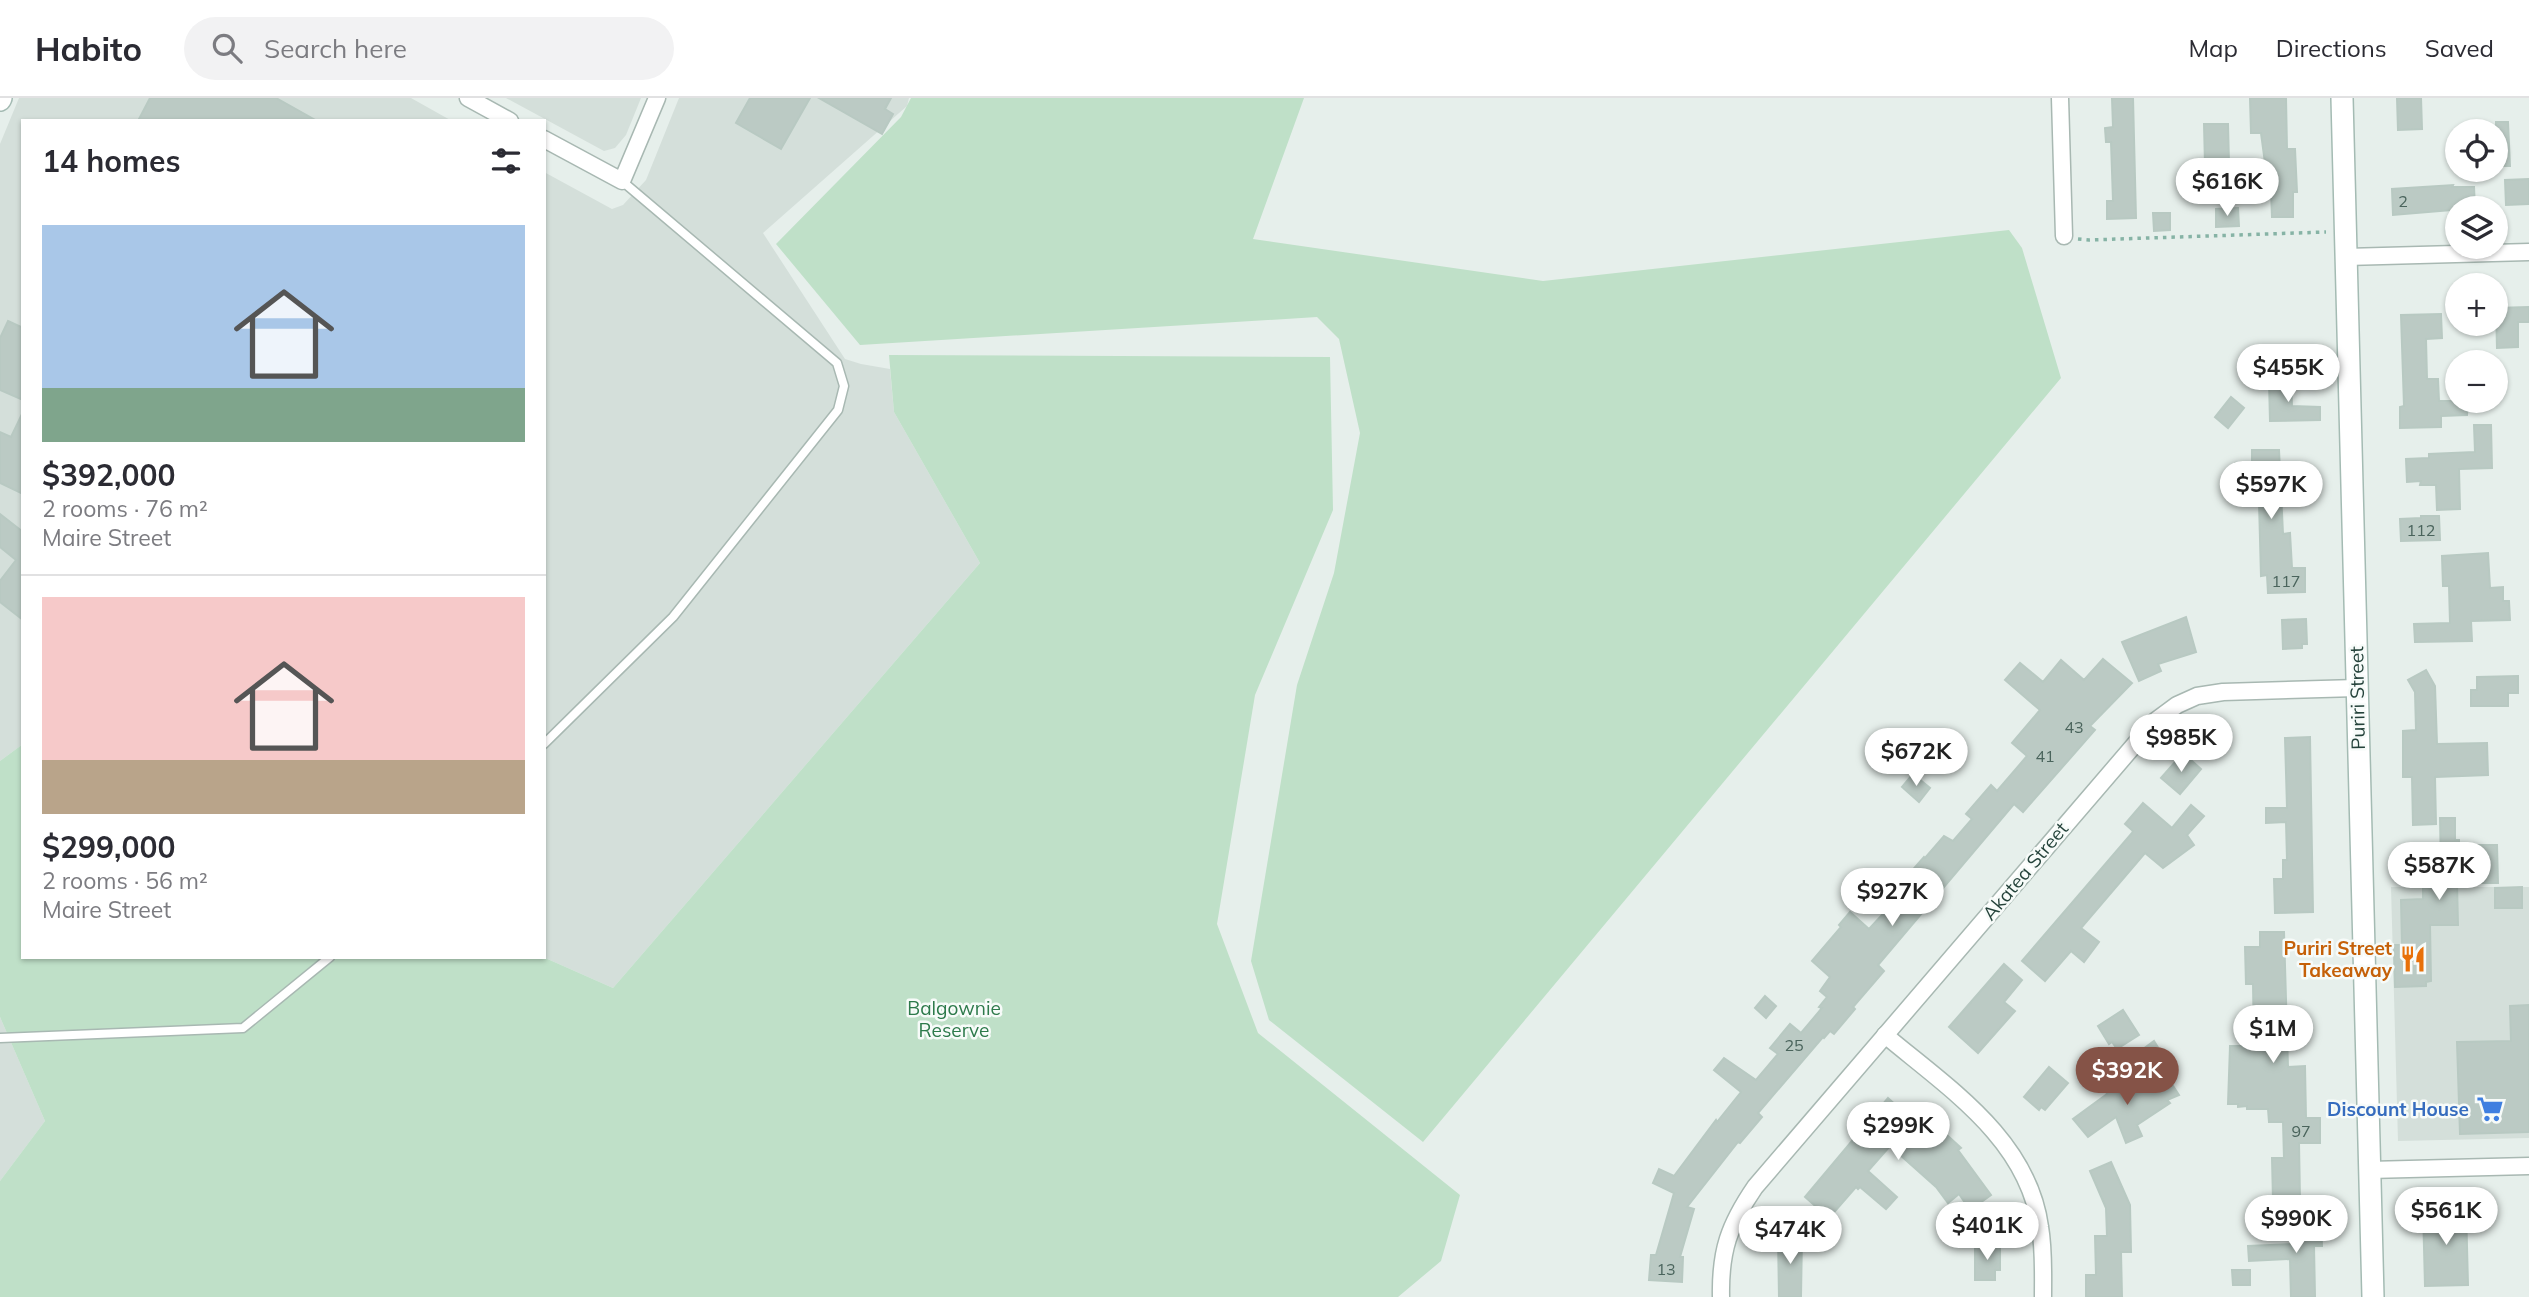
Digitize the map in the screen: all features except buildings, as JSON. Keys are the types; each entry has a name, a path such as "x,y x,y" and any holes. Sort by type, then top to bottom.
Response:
{"main road":[{"name":"Puriri Street","path":"2342,98 2373,1297"}],"street":[{"path":"468,98 506,119"},
{"path":"546,140 622,181 657,98"},
{"path":"2060,98 2064,236"},
{"path":"2346,257 2529,252"},
{"name":"Akatea Street","path":"1721,1297 1723,1250 1740,1209 1755,1187 2154,722 2177,705 2197,696 2223,692 2357,688"},
{"path":"1885,1035 1986,1121 2008,1149 2033,1197 2040,1226 2043,1297"},
{"path":"2370,1171 2529,1166"}],"lane":[{"path":"546,742 673,617 838,410 844,386 836,363 622,181"},
{"path":"0,1038 243,1028 328,959"}],"path":[{"path":"2064,236 2089,240 2346,231"}],"shaded area":[{"path":"19,98 411,98 448,119 21,119 21,745 0,761 0,144"},
{"path":"506,98 641,98 626,135 615,148 604,151"},
{"path":"679,98 909,98 907,106 763,233 845,359 890,369 894,412 980,563 613,988 546,958 546,173 612,209 623,205 646,180"},
{"path":"2391,887 2529,887 2529,1138 2398,1141"},
{"path":"0,1017 45,1121 0,1181"}],"green space":[{"path":"911,98 1304,98 1253,239 1543,281 2009,230 2022,248 2061,378 1423,1142 1269,1020 1251,961 1297,685 1334,573 1360,433 1339,339 1317,317 860,345 776,244 901,117"},
{"name":"Balgownie Reserve","path":"889,355 1330,357 1333,510 1255,695 1217,924 1258,1033 1460,1195 1441,1261 1398,1297 0,1297 0,1181 45,1121 0,1017 0,761 21,745 21,959 546,958 613,988 980,563 894,412"}],"place":[{"name":"Puriri Street Takeaway","path":"2413,959"},
{"name":"Discount House","path":"2490,1109"}]}
